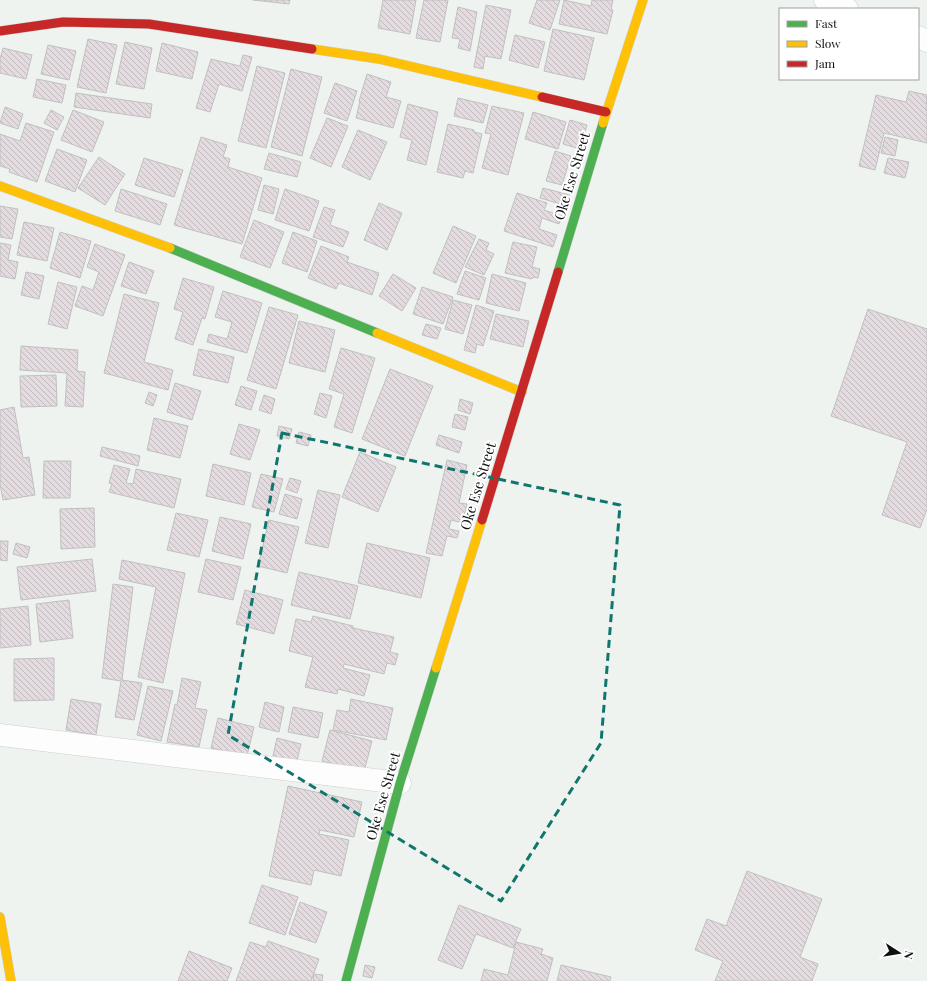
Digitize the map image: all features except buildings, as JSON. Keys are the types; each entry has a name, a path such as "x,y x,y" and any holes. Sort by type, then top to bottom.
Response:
{"street":[{"name":"Oke Ese Street","path":"346,981 400,783 522,392 606,112 643,0"},
{"path":"825,0 845,8"},
{"path":"0,32 63,22 149,24 379,59 606,112"},
{"path":"0,186 152,241 522,392"},
{"path":"0,735 400,783"},
{"path":"0,917 11,981"}],"highlighted area":[{"path":"282,433 620,505 601,743 501,901 228,735"}],"traffic: fast":[{"path":"558,272 603,123"},
{"path":"170,248 377,333"},
{"path":"346,981 400,783 436,668"}],"traffic: slow":[{"path":"603,123 643,0"},
{"path":"312,49 379,59 542,97"},
{"path":"0,186 170,248"},
{"path":"377,333 522,392"},
{"path":"436,668 482,520"},
{"path":"0,917 11,981"}],"traffic: jam":[{"path":"0,31 63,22 149,24 312,49"},
{"path":"542,97 606,112"},
{"path":"482,520 558,272"}]}
